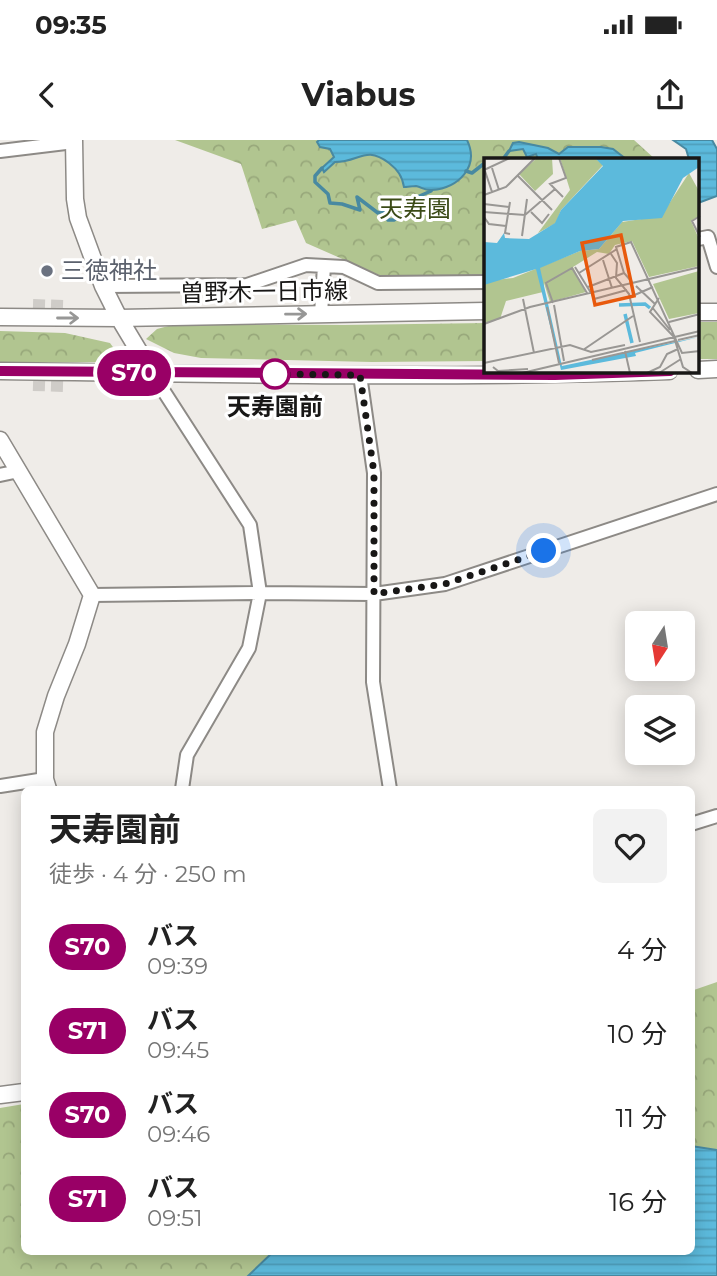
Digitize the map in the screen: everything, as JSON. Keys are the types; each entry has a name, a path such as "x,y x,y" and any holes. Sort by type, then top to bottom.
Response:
{"main road":[{"path":"74,141 75,199 79,218 118,318 152,373"},
{"name":"曽野木一日市線","path":"0,317 118,318 484,311"},
{"path":"0,372 360,375 612,373"},
{"path":"0,440 92,595 45,732 47,784"},
{"path":"0,1096 21,1092"}],"street":[{"path":"0,151 74,141"},
{"path":"700,239 708,237 717,267"},
{"path":"103,285 247,285 306,265 344,267 378,283 484,282"},
{"path":"321,314 324,266"},
{"path":"152,373 250,525 260,593 249,648 187,755 182,786"},
{"path":"360,375 374,473 373,682 390,786"},
{"path":"0,475 19,471"},
{"path":"92,595 374,594 445,584 717,494"},
{"path":"0,786 47,784"},
{"path":"695,823 717,816"}],"green space":[{"name":"天寿園","path":"175,140 634,140 654,158 484,158 484,276 388,279 306,243 296,220 262,229 241,164"},
{"path":"700,322 717,322 717,359 700,359"},
{"path":"484,323 484,361 372,362 201,358 174,353 146,339 157,329 176,324"},
{"path":"0,331 65,333 110,343 118,354 106,362 0,363"},
{"path":"717,982 717,1150 695,1147 695,990"},
{"path":"21,1104 21,1255 270,1255 248,1276 0,1276 0,1108"}],"water":[{"path":"467,140 471,159 458,180 442,188 427,190 416,186 404,187 395,168 374,155 335,162 324,172 322,168 334,157 330,149 320,147 317,142"},
{"path":"673,140 712,140 717,149 717,196 700,202 700,158 689,158 686,149"},
{"path":"513,143 548,148 559,154 568,147 601,147 613,149 625,158 538,158 536,154 527,157 523,149 509,151"},
{"path":"695,1147 717,1150 717,1276 248,1276 270,1255 695,1255"}],"waterway":[{"path":"504,158 509,151"},
{"path":"466,171 472,173 484,164"},
{"path":"322,168 315,176 315,182 328,194 330,203 360,210 357,197 378,213 387,213 388,220 394,220 412,210 415,198 431,191"}],"tunnel":[{"path":"33,305 65,306"},
{"path":"33,385 65,386"}],"bus line":[{"name":"S70","path":"0,371 300,375 612,373"}],"place":[{"name":"三徳神社","path":"47,271"},
{"name":"天寿園前","path":"275,374"}],"route":[{"path":"275,374 360,375 374,473 374,594 445,584 544,551"}]}
